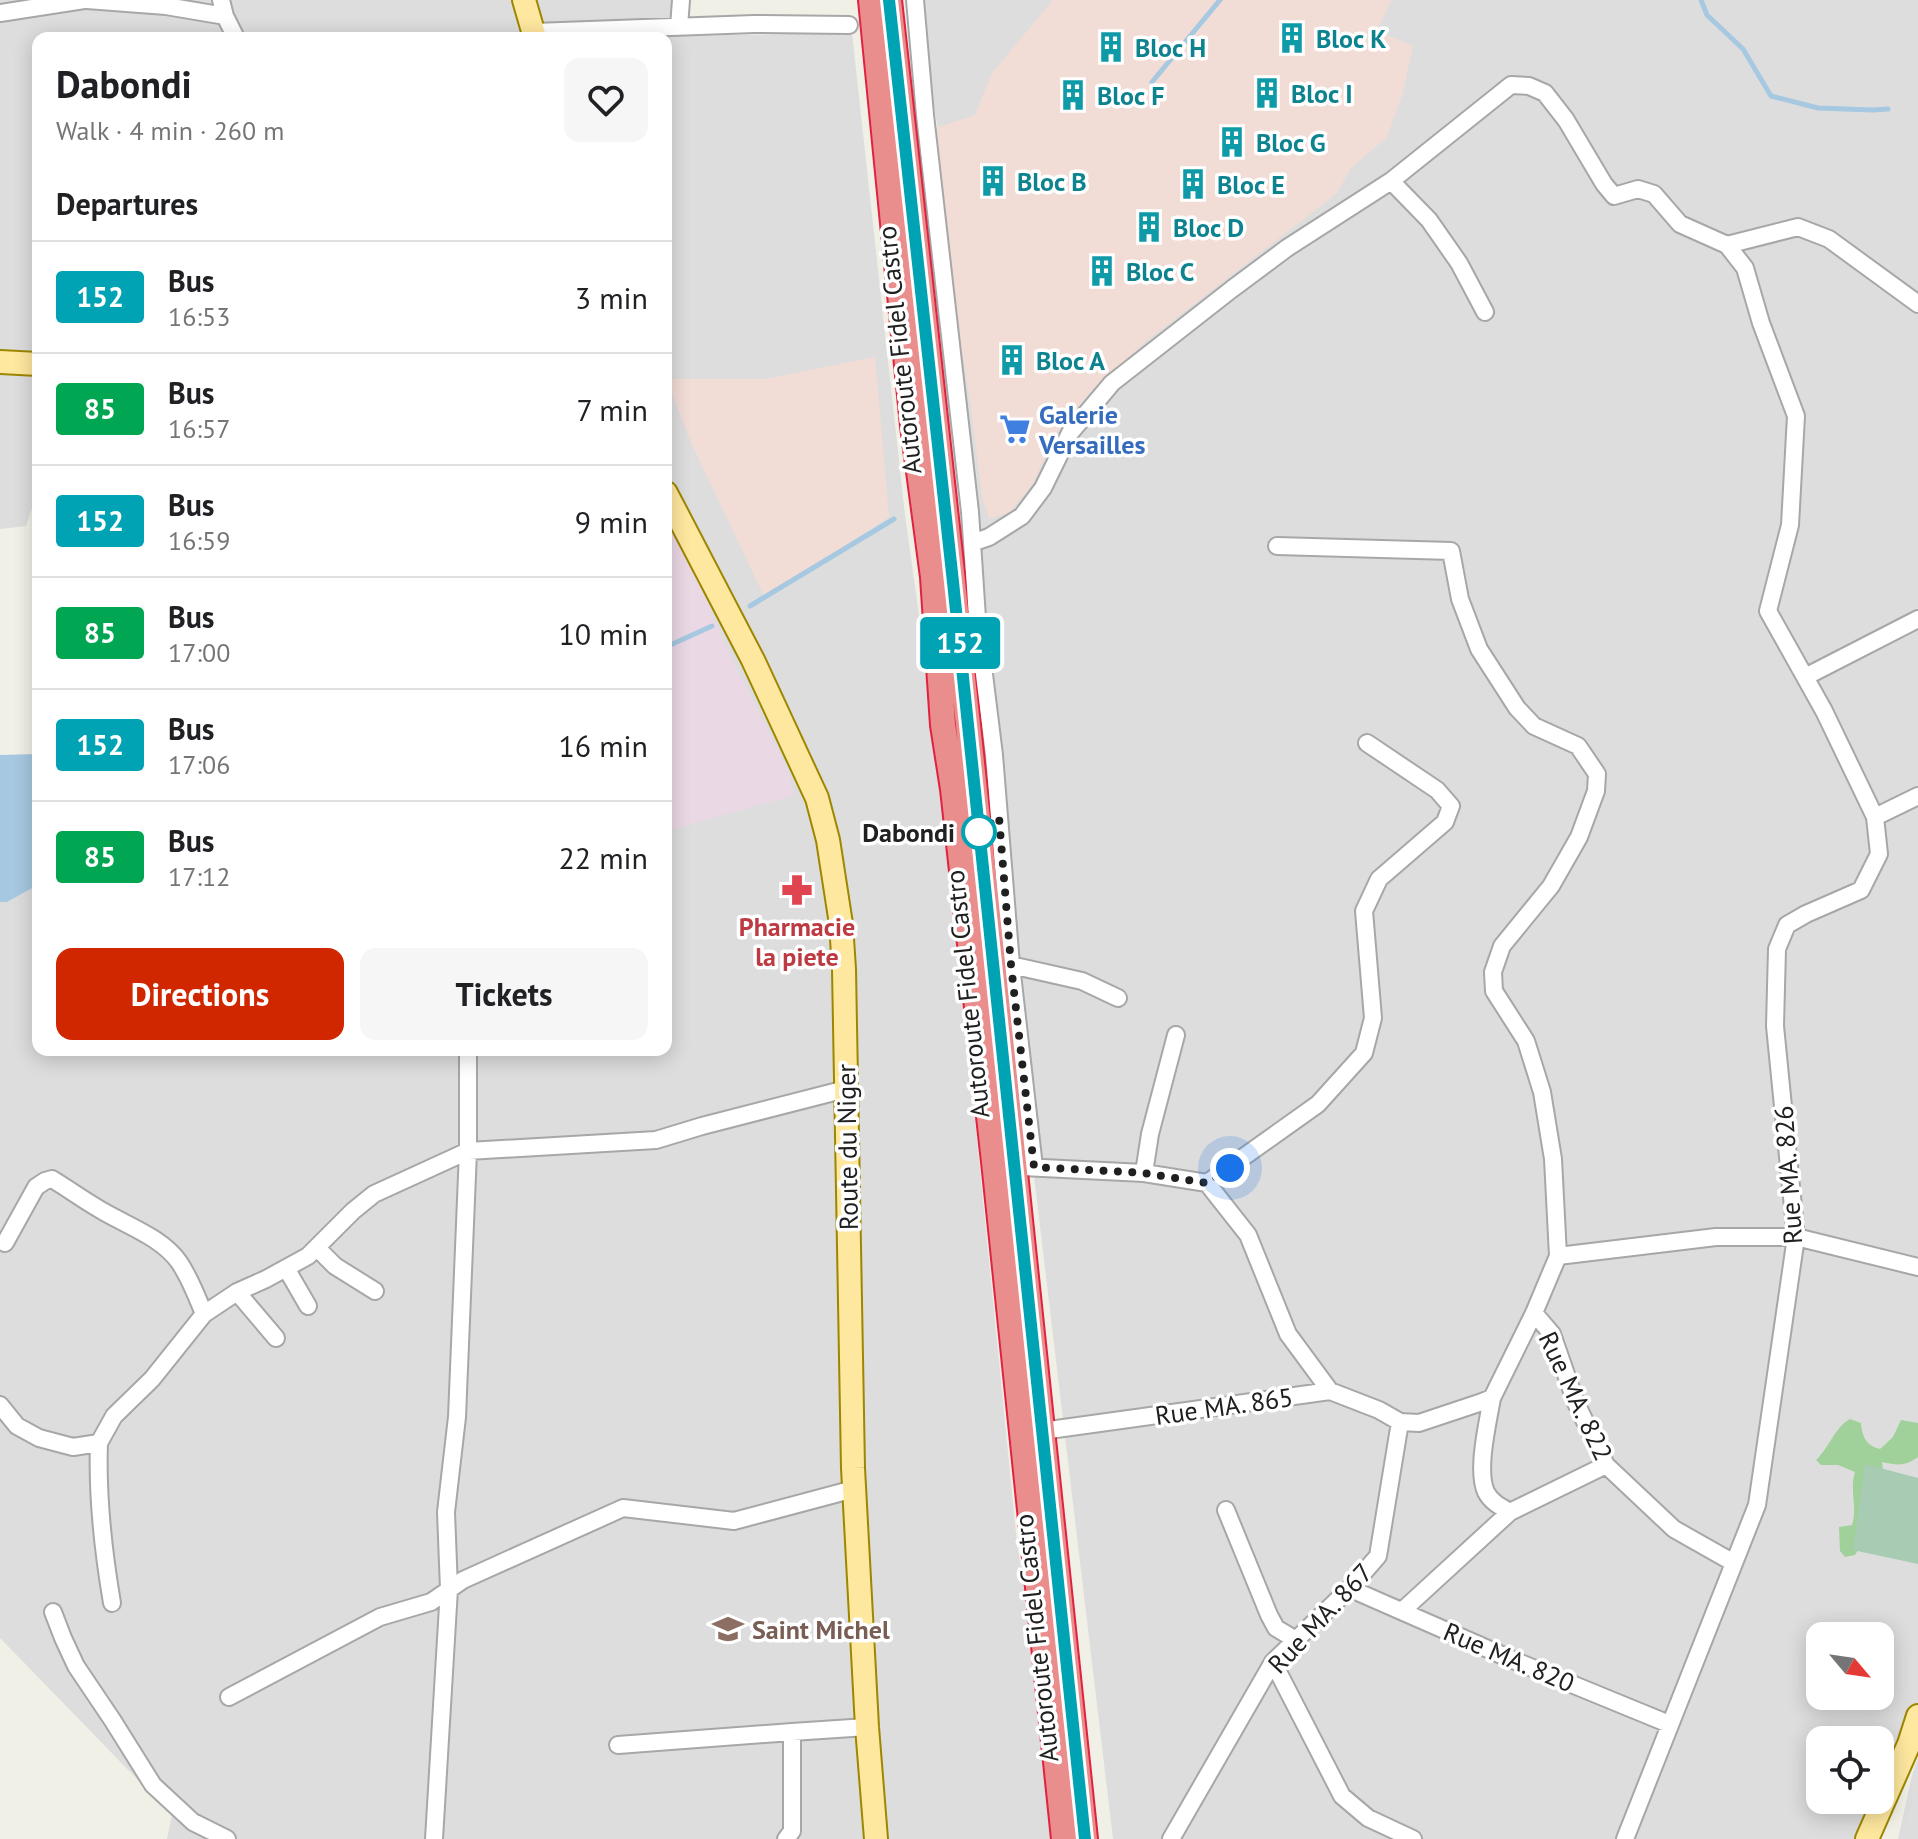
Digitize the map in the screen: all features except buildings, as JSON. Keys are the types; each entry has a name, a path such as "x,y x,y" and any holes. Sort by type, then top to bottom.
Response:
{"highway":[{"name":"Autoroute Fidel Castro","path":"871,0 913,426 933,577 943,725 953,789 998,1202 1064,1839"},
{"name":"Autoroute Fidel Castro","path":"889,0 955,596 1023,1167 1042,1431 1085,1839"}],"main road":[{"path":"524,0 533,32"},
{"path":"0,362 32,364"},
{"name":"Route du Niger","path":"672,504 753,660 817,798 828,840 841,924 854,1489 876,1839"},
{"path":"1867,1839 1909,1744 1918,1716"}],"street":[{"path":"0,13 86,0 223,8 233,32"},
{"path":"679,27 681,0"},
{"path":"915,0 972,543 977,618 994,755 1023,1167 1144,1173 1207,1183 1248,1235 1288,1334 1330,1391"},
{"path":"588,32 754,24 849,25"},
{"path":"972,543 989,537 1022,516 1043,488 1070,433 1112,383 1287,248 1391,181 1511,85 1529,86 1545,93 1566,120 1614,196 1638,189 1654,194 1680,224 1727,245 1798,227 1829,239 1918,304"},
{"path":"1391,181 1429,220 1459,263 1485,312"},
{"name":"Rue MA. 826","path":"1625,1839 1757,1505 1796,1237 1775,1026 1777,949 1787,925 1861,890 1879,854 1875,817 1824,711 1768,611 1790,525 1796,416 1765,335 1745,268 1727,245"},
{"path":"1277,546 1451,551 1460,599 1479,649 1517,708 1534,726 1578,746 1597,774 1596,791 1579,837 1551,886 1502,946 1493,972 1494,991 1526,1041 1542,1092 1553,1159 1558,1256 1492,1398 1483,1449 1483,1472 1486,1491 1495,1504 1510,1512"},
{"path":"1805,677 1918,619"},
{"path":"1207,1183 1318,1104 1364,1053 1373,1018 1364,911 1379,879 1445,822 1451,806 1437,790 1367,743"},
{"path":"1875,817 1918,796"},
{"path":"1011,965 1082,981 1118,998"},
{"path":"1144,1173 1150,1134 1176,1035"},
{"path":"434,1839 449,1589 446,1512 457,1417 468,1151 468,1056"},
{"path":"112,1603 103,1552 97,1483 99,1443 114,1416 152,1379 204,1314 237,1292 308,1256 374,1194 468,1151 656,1140 846,1089"},
{"path":"5,1243 36,1187 52,1179 167,1249 178,1260 204,1314"},
{"path":"1558,1256 1716,1237 1796,1237 1918,1267"},
{"path":"317,1248 335,1266 375,1291"},
{"path":"286,1268 308,1306"},
{"path":"237,1292 276,1338"},
{"name":"Rue MA. 822","path":"1534,1313 1552,1334 1576,1403 1606,1465 1674,1529 1734,1563"},
{"name":"Rue MA. 865","path":"1042,1431 1330,1391 1379,1410 1400,1422"},
{"path":"1400,1422 1419,1423 1492,1398"},
{"path":"0,1405 17,1426 39,1438 73,1447 99,1443"},
{"name":"Rue MA. 867","path":"1171,1839 1273,1662 1352,1586 1378,1556 1400,1422"},
{"path":"1402,1611 1510,1512 1606,1465"},
{"path":"229,1697 380,1617 431,1602 463,1580 623,1508 734,1521 854,1489"},
{"path":"1226,1510 1269,1615 1276,1628 1296,1640"},
{"name":"Rue MA. 820","path":"1352,1586 1360,1593 1669,1724"},
{"path":"53,1612 76,1666 153,1785 193,1822 227,1839"},
{"path":"1273,1662 1342,1796 1368,1818 1413,1839"},
{"path":"618,1745 867,1727"},
{"path":"786,1839 792,1831 792,1732"}],"shaded area":[{"path":"0,0 676,0 674,36 852,33 905,515 939,757 1017,1543 1064,1839 167,1839 172,1815 0,1638 0,902 7,902 32,888 32,1056 672,1056 672,32 32,32 32,508 26,526 0,529"},
{"path":"914,0 1918,0 1918,1701 1894,1771 1894,1726 1806,1726 1806,1814 1870,1814 1856,1839 1113,1839 967,592 938,129"},
{"path":"1053,0 1391,0 1377,31 1413,46 1402,95 1387,137 1351,168 1336,194 1145,342 1091,391 1057,432 1032,485 1010,512 989,519 982,497 971,407 927,131 975,115 992,73"},
{"path":"875,357 889,517 765,598 693,447 672,394 672,379 766,379"},
{"path":"672,521 725,644 788,771 795,795 672,829"},
{"path":"1918,1758 1918,1839 1898,1839 1912,1775"}],"green space":[{"path":"1850,1419 1861,1423 1866,1440 1880,1449 1893,1437 1901,1420 1918,1423 1918,1457 1901,1464 1882,1462 1884,1479 1861,1545 1855,1555 1845,1557 1840,1551 1839,1527 1852,1525 1855,1472 1838,1465 1821,1465 1816,1460 1840,1427"},
{"path":"1865,1464 1918,1478 1918,1564 1853,1550"}],"water":[{"path":"32,754 32,888 7,902 0,902 0,755"}],"waterway":[{"path":"1152,82 1220,0"},
{"path":"1701,0 1707,15 1743,49 1771,96 1818,108 1888,109"},
{"path":"750,606 894,519"},
{"path":"672,644 712,626"}],"bus line":[{"name":"152","path":"889,0 1085,1839"}],"place":[{"name":"Bloc K","path":"1292,38"},
{"name":"Bloc H","path":"1111,47"},
{"name":"Bloc I","path":"1267,93"},
{"name":"Bloc F","path":"1073,95"},
{"name":"Bloc G","path":"1232,142"},
{"name":"Bloc B","path":"993,181"},
{"name":"Bloc E","path":"1193,184"},
{"name":"Bloc D","path":"1149,227"},
{"name":"Bloc C","path":"1102,271"},
{"name":"Bloc A","path":"1012,360"},
{"name":"Galerie Versailles","path":"1015,429"},
{"name":"Dabondi","path":"979,832"},
{"name":"Pharmacie la piete","path":"797,890"},
{"name":"Saint Michel","path":"728,1629"}],"route":[{"path":"979,832 999,817 1011,965 1034,1167 1144,1173 1207,1183 1230,1168"}]}
